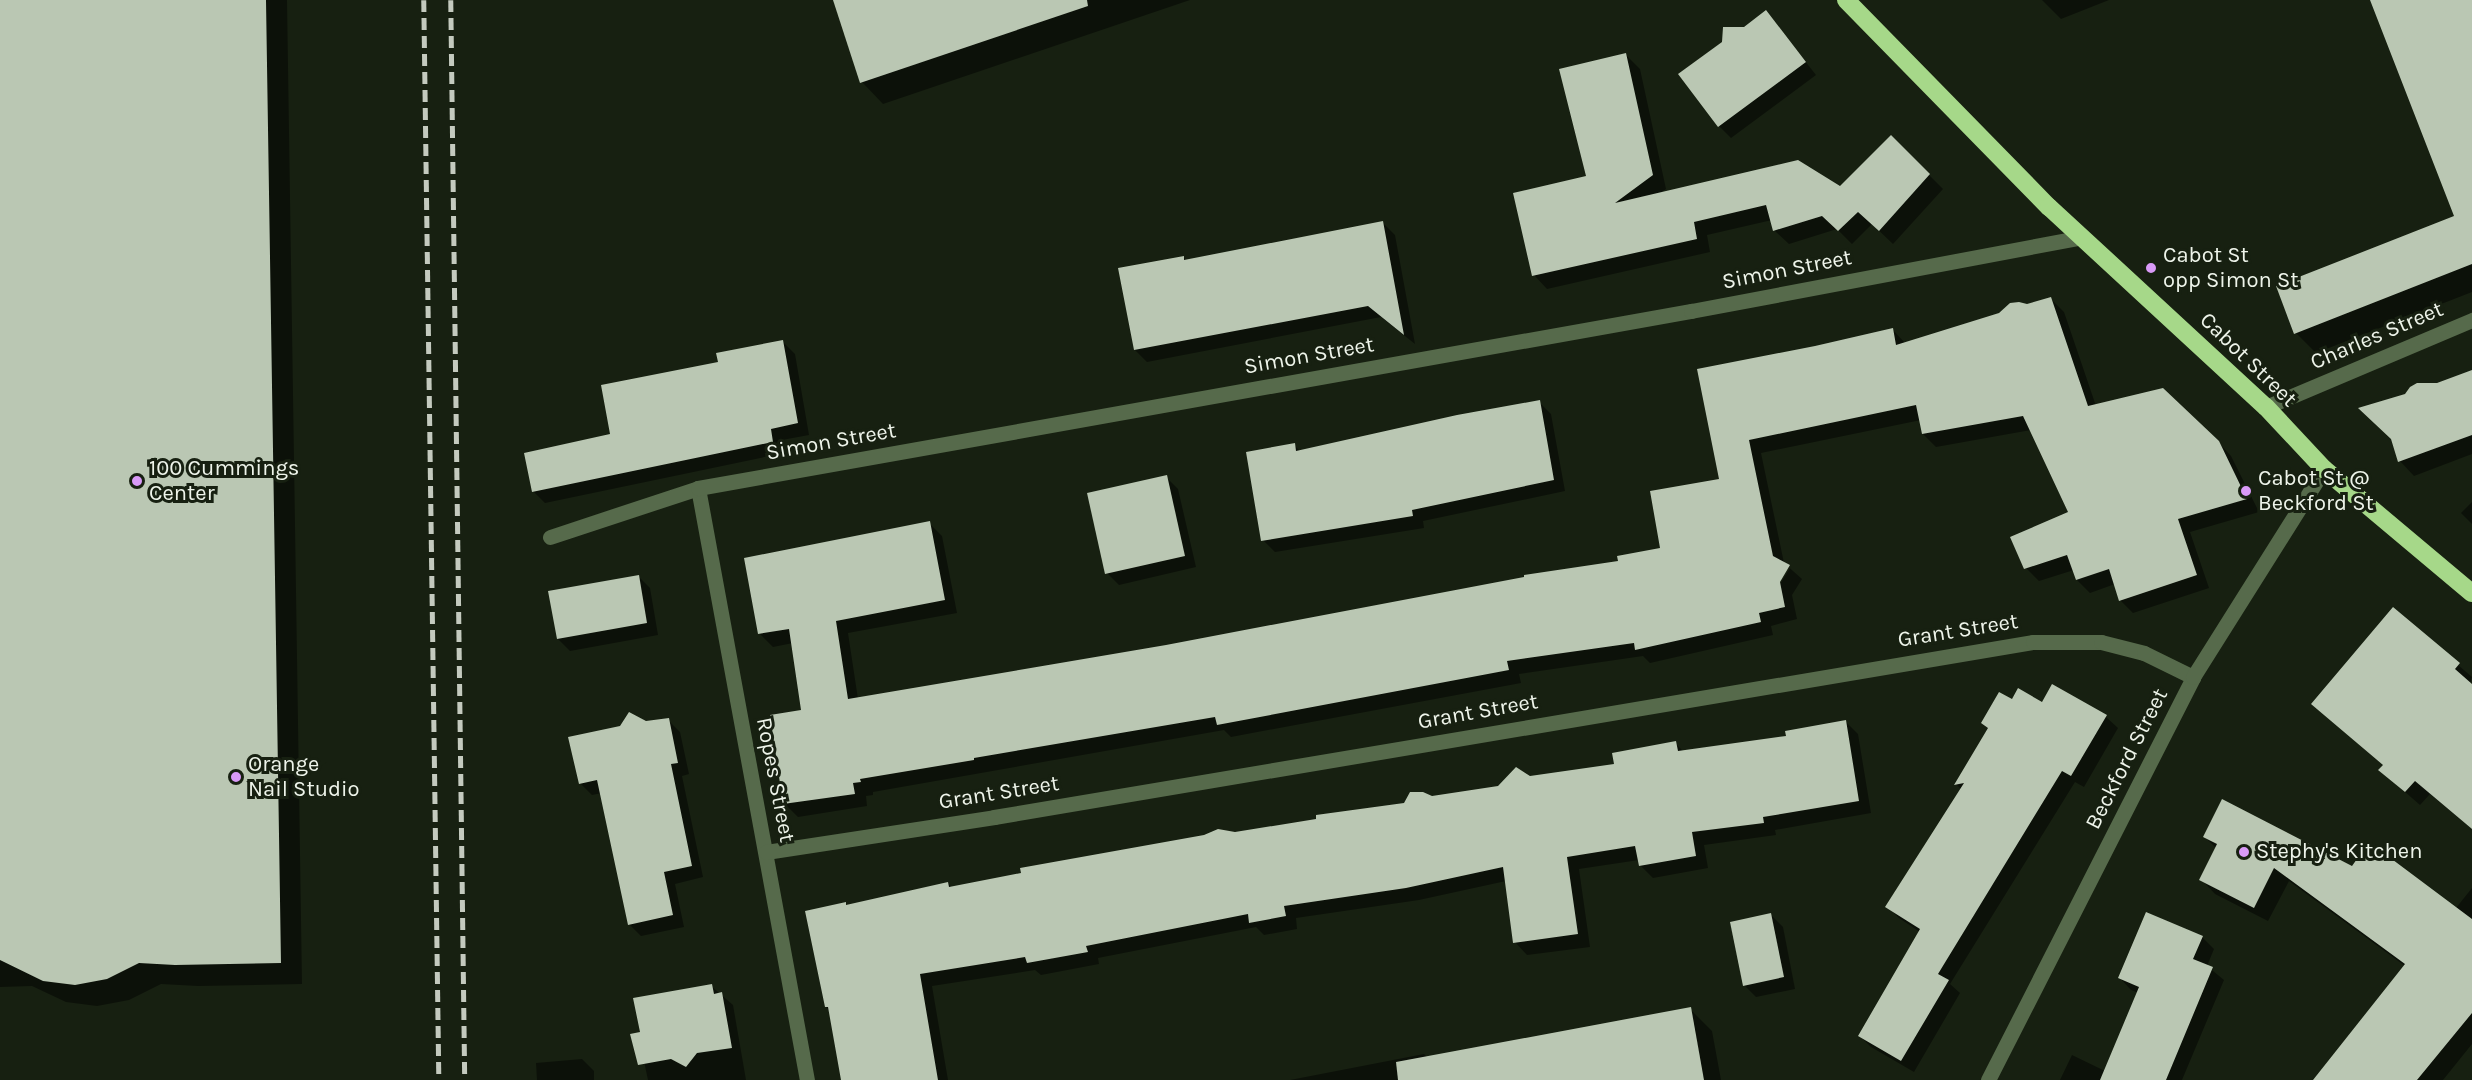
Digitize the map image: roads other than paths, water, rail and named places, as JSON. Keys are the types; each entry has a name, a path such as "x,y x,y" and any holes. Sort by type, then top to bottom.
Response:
{"highway":[{"name":"Cabot Street","path":"1846,0 2081,237 2266,407 2324,469 2472,593"}],"street":[{"name":"Simon Street","path":"550,537 698,488 1703,309 2081,237"},
{"name":"Charles Street","path":"2266,407 2472,320"},
{"name":"Beckford Street","path":"1988,1080 2193,677 2324,469"},
{"name":"Ropes Street","path":"698,488 807,1080"},
{"name":"Grant Street","path":"766,852 994,817 2033,642 2100,642 2144,653 2193,677"}],"railway":[{"path":"424,0 439,1080"},
{"path":"451,0 465,1080"}],"place":[{"name":"Cabot St opp Simon St","path":"2151,268"},
{"name":"100 Cummings Center","path":"137,481"},
{"name":"Cabot St @ Beckford St","path":"2246,491"},
{"name":"Orange Nail Studio","path":"236,777"},
{"name":"Stephy's Kitchen","path":"2244,852"}]}
